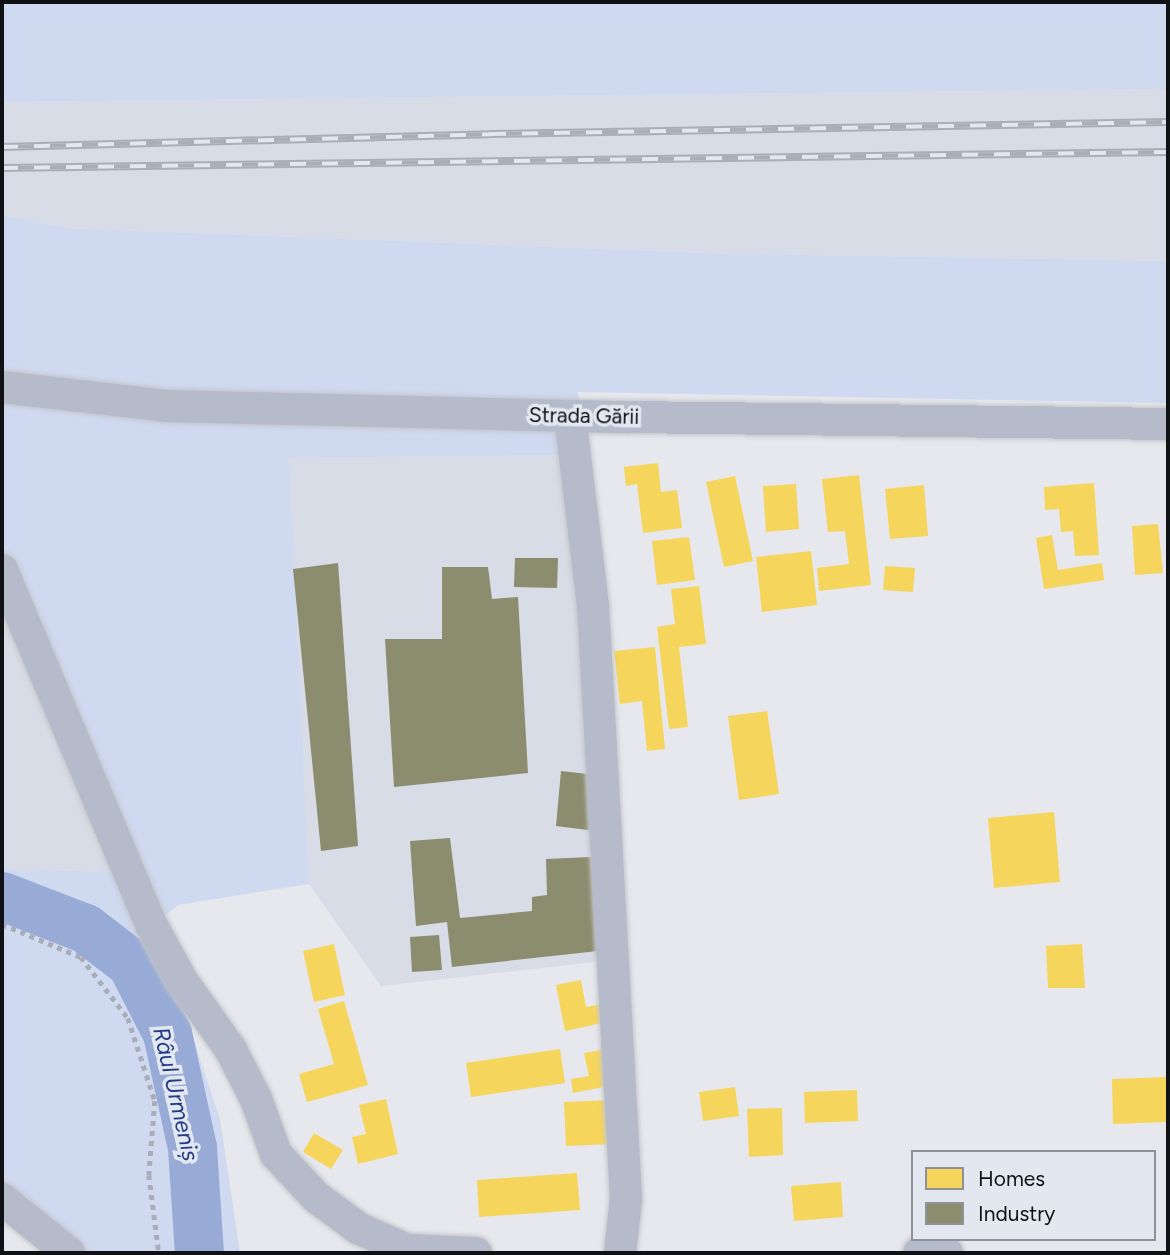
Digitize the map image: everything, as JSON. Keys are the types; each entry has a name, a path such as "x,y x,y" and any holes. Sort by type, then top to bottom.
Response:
{"street":[{"name":"Strada Gării","path":"2,387 166,406 570,416 1168,424"},
{"path":"570,416 594,620 626,1199 620,1253"},
{"path":"2,570 152,926 182,981 231,1050 256,1099 276,1154 316,1197 358,1228 407,1250 476,1253"},
{"path":"2,1199 69,1253"},
{"path":"919,1253 947,1253"}],"path":[{"path":"2,924 81,957 128,1018 155,1101 149,1175 159,1253"}],"shaded area":[{"path":"2,2 1168,2 1168,89 2,102"},
{"path":"1168,89 1168,261 707,253 67,228 2,215 2,102"},
{"path":"2,215 67,228 707,253 1168,261 1168,403 578,392 584,455 289,458 309,884 178,905 155,924 220,1119 240,1253 59,1253 28,1197 2,1187 2,869 127,872 2,560"},
{"path":"584,455 604,961 381,986 309,884 288,458"},
{"path":"2,560 127,872 2,869"}],"building: Homes":[{"path":"658,463 661,492 677,490 682,528 643,533 637,484 626,486 624,467"},
{"path":"859,475 871,585 819,591 817,568 849,564 845,531 828,532 822,479"},
{"path":"735,476 753,561 724,567 706,482"},
{"path":"1094,483 1099,555 1075,556 1073,531 1061,532 1059,509 1045,510 1044,487"},
{"path":"796,484 799,529 766,532 763,486"},
{"path":"924,485 928,536 890,539 885,489"},
{"path":"1158,524 1163,573 1135,575 1132,526"},
{"path":"1052,535 1058,570 1102,563 1104,580 1044,589 1036,538"},
{"path":"689,537 695,580 657,585 652,541"},
{"path":"811,551 817,605 762,612 756,557"},
{"path":"885,566 915,568 913,592 883,590"},
{"path":"699,586 706,644 679,647 688,727 669,729 657,627 675,624 671,589"},
{"path":"655,647 665,749 647,751 642,701 620,704 614,651"},
{"path":"767,711 779,794 739,800 728,716"},
{"path":"1054,812 1060,882 994,888 988,818"},
{"path":"334,944 345,995 314,1002 303,951"},
{"path":"1082,944 1085,988 1048,988 1046,946"},
{"path":"581,980 586,1007 603,1004 607,1022 565,1031 556,985"},
{"path":"344,1001 368,1085 307,1102 299,1074 334,1064 318,1009"},
{"path":"611,1048 619,1084 573,1093 571,1079 589,1076 584,1053"},
{"path":"560,1049 565,1083 471,1097 466,1063"},
{"path":"1168,1077 1168,1122 1113,1124 1112,1079"},
{"path":"735,1087 739,1116 703,1121 699,1092"},
{"path":"857,1090 858,1121 805,1123 804,1092"},
{"path":"386,1099 398,1154 358,1164 352,1137 366,1134 359,1105"},
{"path":"610,1100 612,1144 566,1146 564,1102"},
{"path":"782,1108 783,1155 749,1157 747,1109"},
{"path":"314,1133 343,1150 331,1169 303,1152"},
{"path":"577,1173 580,1210 479,1217 477,1180"},
{"path":"841,1182 843,1217 794,1221 791,1186"}],"building: Industry":[{"path":"515,558 558,558 557,588 514,587"},
{"path":"338,563 358,846 321,851 293,569"},
{"path":"442,567 488,567 492,599 518,597 528,773 394,787 385,639 442,639"},
{"path":"561,771 597,775 596,831 556,826"},
{"path":"450,838 460,918 532,911 532,897 547,895 546,859 591,857 598,951 452,967 447,922 416,926 410,841"},
{"path":"439,935 442,970 412,972 410,937"}],"waterway":[{"name":"Râul Urmeniș","path":"2,896 85,928 131,963 167,1033 192,1148 199,1253"}],"railway":[{"path":"2,147 490,134 1168,122"},
{"path":"2,168 1168,152"}]}
